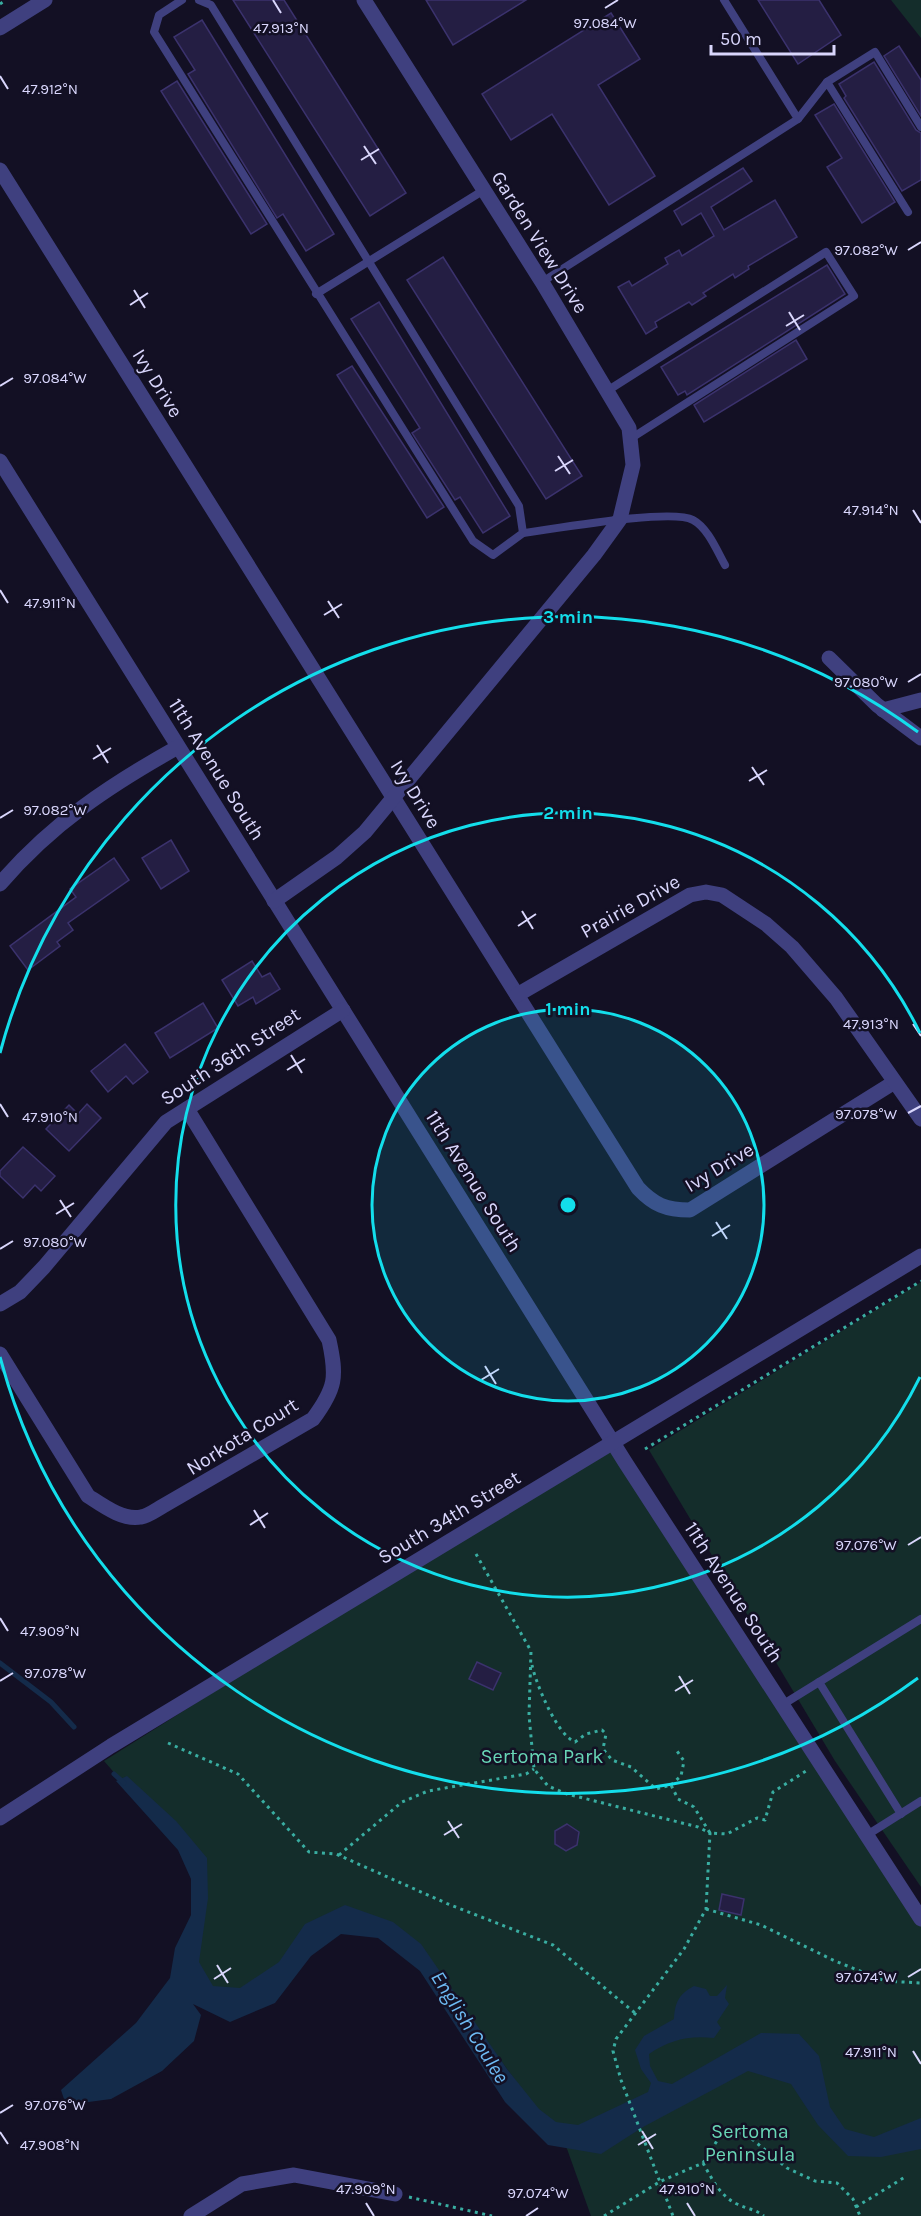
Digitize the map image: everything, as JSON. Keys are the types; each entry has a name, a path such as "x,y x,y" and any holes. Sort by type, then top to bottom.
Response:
{"street":[{"path":"1,25 45,0"},
{"name":"Garden View Drive","path":"364,0 542,282 629,428 633,465 620,519"},
{"name":"Ivy Drive","path":"0,170 638,1188 653,1204 673,1210 690,1210 894,1083"},
{"name":"11th Avenue South","path":"0,461 612,1441 921,1918"},
{"path":"274,901 337,857 365,832 620,519"},
{"path":"829,658 883,710 921,738"},
{"path":"883,710 921,700"},
{"path":"0,884 59,823 96,797 178,747"},
{"name":"Prairie Drive","path":"517,995 690,895 706,892 722,895 766,924 814,970 921,1119"},
{"name":"South 36th Street","path":"0,1304 20,1292 44,1267 166,1122 343,1010"},
{"name":"Norkota Court","path":"0,1354 88,1496 109,1510 124,1515 140,1517 163,1506 313,1419 327,1401 334,1384 335,1368 329,1340 187,1109"},
{"name":"South 34th Street","path":"0,1818 111,1746 921,1256"},
{"path":"191,2216 242,2184 294,2175 395,2194"}],"lane":[{"path":"182,0 159,15 154,32 316,294 473,541 493,555 523,532 620,519 682,516 694,521 703,529 725,565"},
{"path":"198,0 211,5 519,506 523,532"},
{"path":"724,0 798,119"},
{"path":"542,282 798,119 827,82 875,52 921,127"},
{"path":"827,82 908,212"},
{"path":"316,294 484,190"},
{"path":"607,391 826,252 854,296 630,439"},
{"path":"782,1705 921,1619"},
{"path":"819,1682 901,1814"},
{"path":"867,1835 921,1802"}],"path":[{"path":"0,4 6,0"},
{"path":"645,1449 921,1281"},
{"path":"476,1554 531,1651 529,1715 534,1769 548,1786 567,1794 698,1827 710,1833 727,1834 757,1818 765,1820 773,1792 819,1761"},
{"path":"531,1658 535,1678 568,1739 575,1742 586,1734 602,1730 606,1734 603,1749 612,1760 631,1767 656,1788 671,1785 681,1776 684,1761 677,1751"},
{"path":"168,1743 238,1774 309,1852 339,1855 448,1904 553,1945 635,2013"},
{"path":"339,1855 402,1802 428,1791 526,1773 534,1769"},
{"path":"671,1785 678,1799 694,1807 710,1833 706,1909 684,1949 616,2039 613,2051 673,2216"},
{"path":"706,1909 761,1925 835,1961 885,1981 921,1983"},
{"path":"604,2216 661,2181 703,2163 720,2136 731,2130 747,2135 787,2168 815,2181 837,2183 853,2199 860,2216"},
{"path":"703,2163 720,2192 736,2204 755,2209 764,2216"},
{"path":"856,2207 905,2177"},
{"path":"395,2194 492,2216"}],"green space":[{"path":"891,0 921,0 921,38"},
{"path":"921,1282 921,1887 835,1761 649,1450"},
{"name":"Sertoma Park","path":"612,1441 921,1919 921,2216 591,2216 566,2146 557,2137 428,1961 347,1920 235,2011 188,1989 200,1903 186,1855 104,1761"}],"water":[{"path":"127,1776 176,1821 207,1858 208,1898 199,1962 213,1986 240,1988 279,1962 305,1924 345,1905 393,1922 421,1944 507,2069 539,2109 556,2122 578,2125 648,2092 651,2083 641,2069 635,2050 644,2036 674,2019 675,2008 681,1995 694,1986 706,1989 710,1996 717,1996 727,1985 725,1998 729,2004 717,2022 721,2028 714,2038 696,2037 680,2040 664,2045 649,2054 650,2066 658,2081 672,2084 761,2033 799,2034 819,2056 830,2107 845,2129 874,2137 921,2118 921,2149 881,2157 848,2156 818,2125 791,2084 748,2071 643,2127 601,2154 548,2145 505,2102 420,1971 378,1938 341,1934 311,1956 275,2003 230,2022 193,2004 201,2015 194,2041 162,2071 111,2099 66,2105 61,2090 136,2023 170,1978 175,1948 191,1915 191,1879 178,1850 116,1781"}],"building":[{"path":"233,0 284,0 406,193 370,216"},
{"path":"426,0 526,0 453,45"},
{"path":"758,0 819,0 841,35 798,64"},
{"path":"611,13 640,59 598,85 655,176 609,205 552,114 511,140 482,94"},
{"path":"202,20 334,234 306,251 283,214 277,218 188,74 195,70 174,37"},
{"path":"899,46 921,80 921,116 884,56"},
{"path":"874,62 916,130 921,133 921,180 902,191 844,98 846,96 839,84"},
{"path":"177,81 267,224 251,234 161,91"},
{"path":"834,104 895,202 862,223 827,167 842,158 815,115"},
{"path":"743,168 752,181 711,207 724,230 775,200 797,237 748,266 749,269 735,278 733,274 703,293 706,296 692,305 689,302 655,322 657,327 646,334 618,287 629,281 632,286 668,264 665,258 679,250 682,256 714,236 701,213 682,225 674,211"},
{"path":"443,257 582,476 546,499 407,280"},
{"path":"827,265 845,294 687,395 685,391 678,395 661,367"},
{"path":"379,302 510,516 483,533 460,497 455,500 412,433 420,428 351,319"},
{"path":"796,340 807,359 704,422 694,405"},
{"path":"352,366 444,507 427,518 337,375"},
{"path":"171,840 189,871 161,889 142,858"},
{"path":"114,858 129,880 68,923 73,930 57,942 60,946 28,970 10,946 76,897 70,889"},
{"path":"252,961 262,977 270,973 280,989 256,1004 253,997 238,1006 222,980"},
{"path":"203,1003 218,1028 170,1058 155,1033"},
{"path":"125,1044 148,1072 133,1084 126,1076 108,1092 91,1071"},
{"path":"87,1104 101,1118 69,1151 46,1129 69,1105 78,1114"},
{"path":"23,1147 55,1176 41,1191 35,1185 23,1198 0,1176 0,1171"},
{"path":"477,1662 501,1673 493,1690 469,1679"},
{"path":"567,1824 579,1832 577,1845 566,1851 555,1844 555,1831"},
{"path":"722,1894 744,1899 741,1915 719,1910"}],"waterway":[{"name":"English Coulee","path":"0,1663 51,1702 74,1727"},
{"name":"English Coulee","path":"114,1774 124,1783"}],"park label":[{"name":"Sertoma Peninsula","path":"750,2142"}]}
